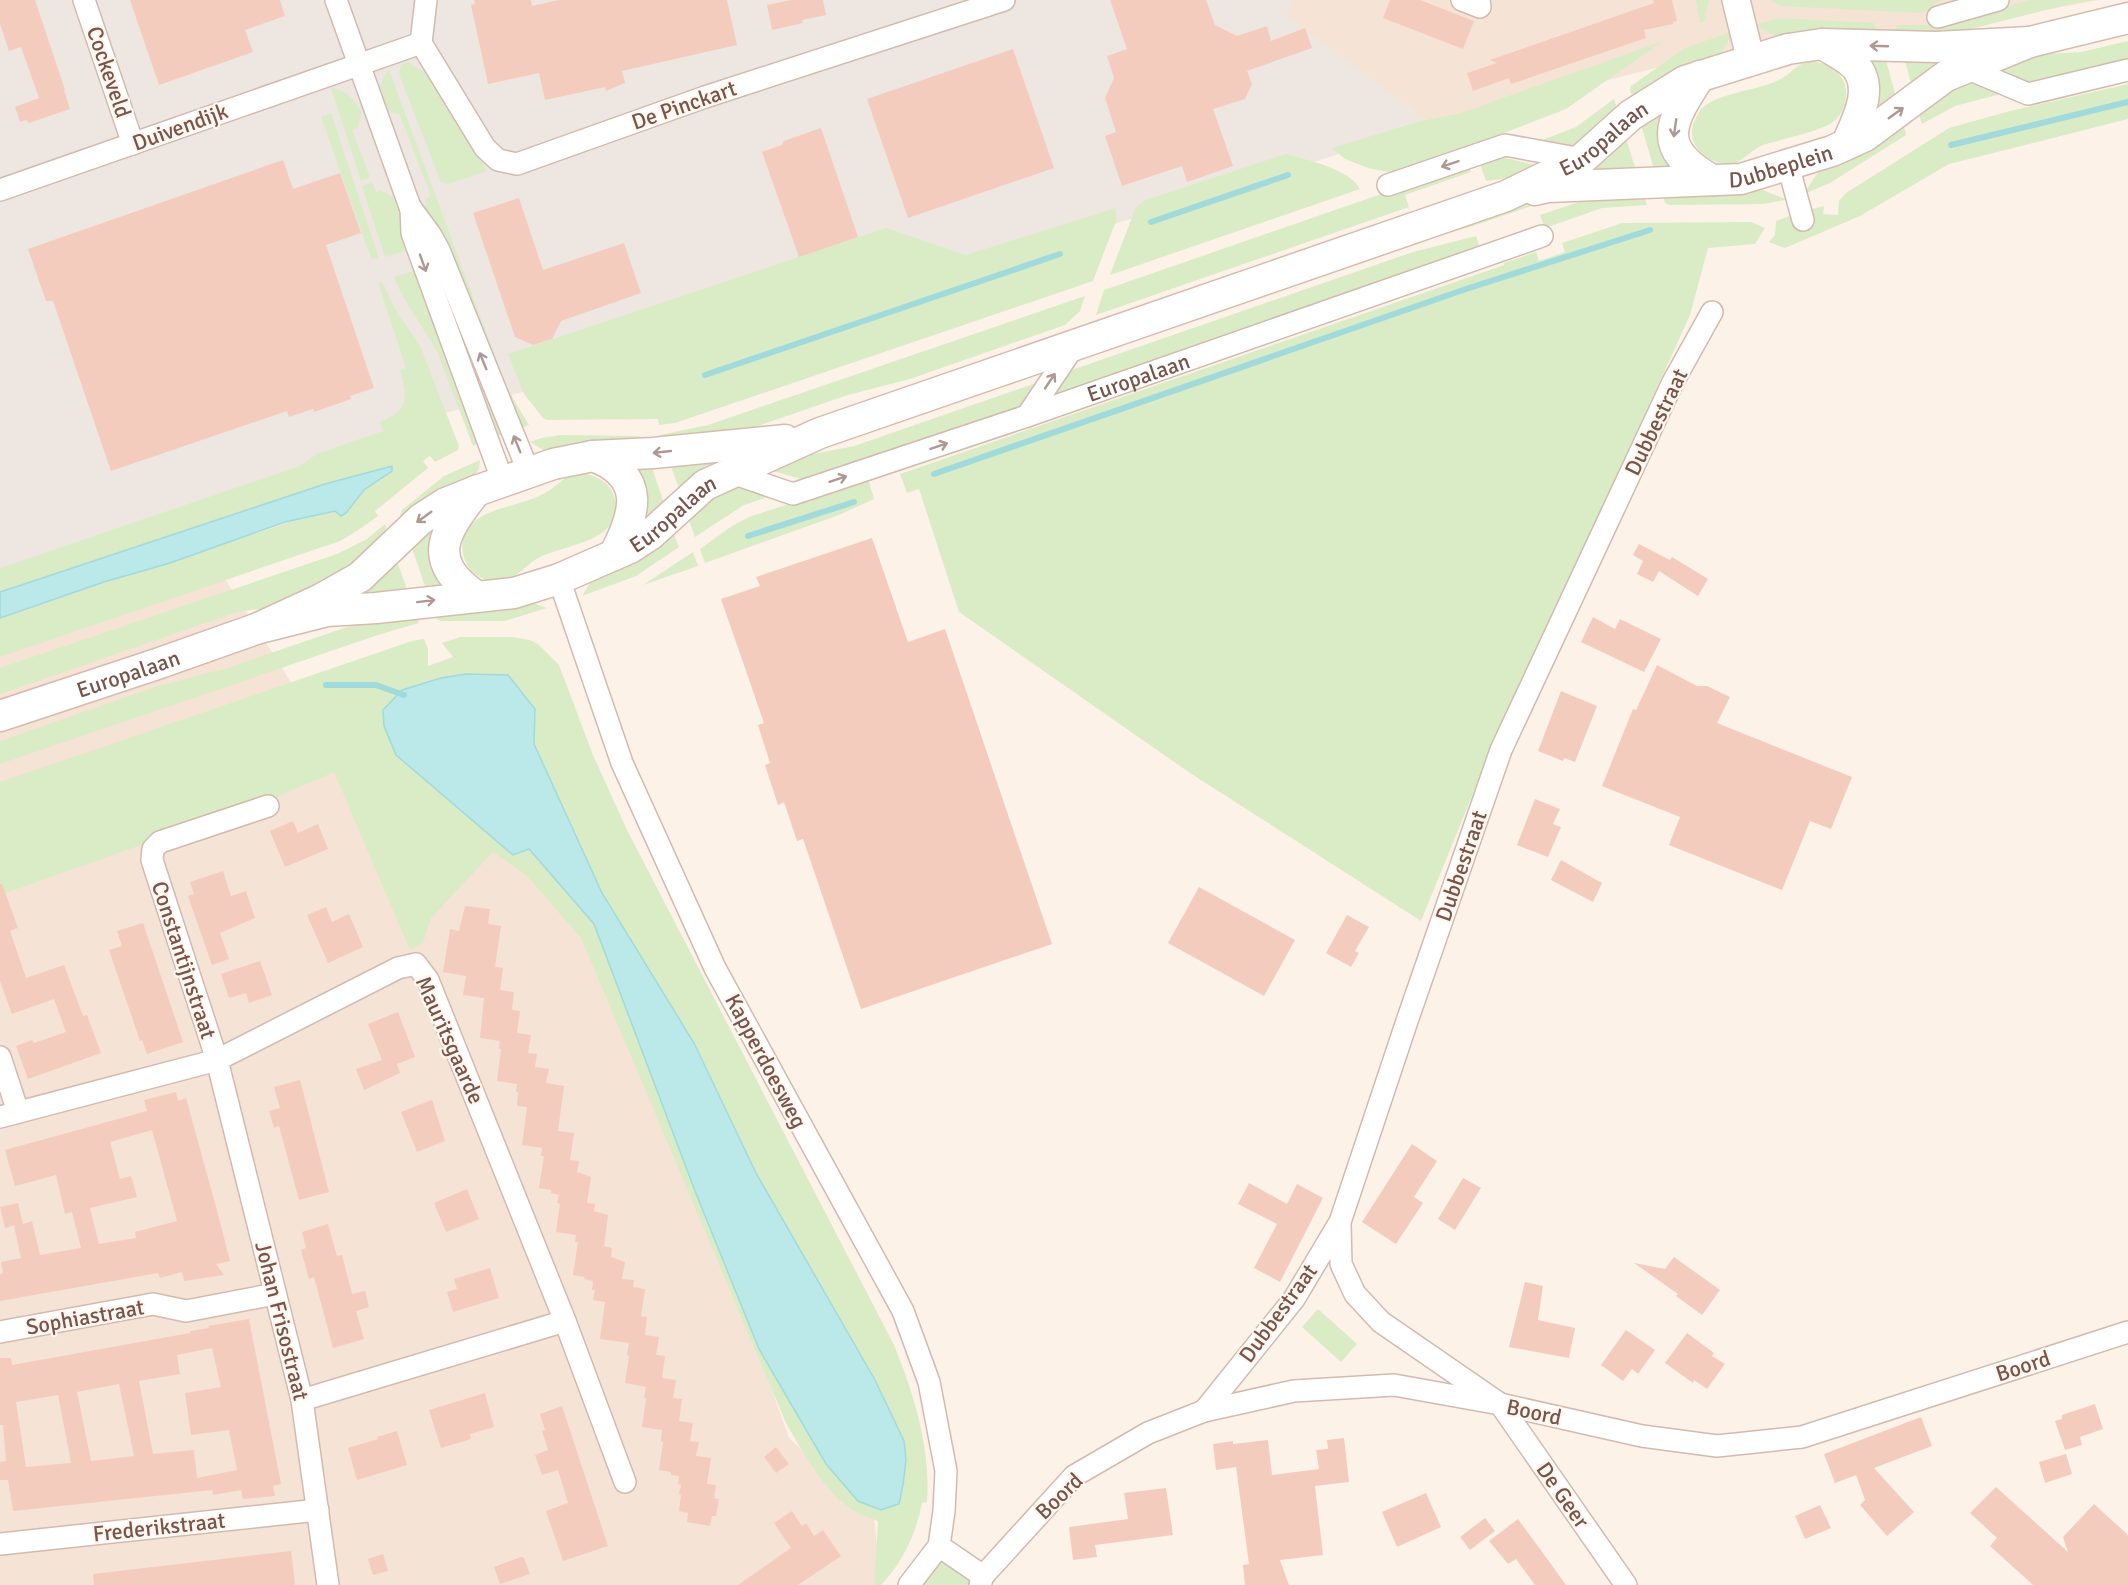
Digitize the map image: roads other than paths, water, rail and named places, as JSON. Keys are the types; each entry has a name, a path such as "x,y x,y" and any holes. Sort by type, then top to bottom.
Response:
{"main road":[{"path":"1847,144 1865,136 1946,76 2030,42 2128,18"},
{"path":"1712,180 1685,164 1679,155 1673,135 1673,125 1679,111 1700,76 1788,49 1822,44 1936,47 2030,42"},
{"path":"1822,44 1848,60 1857,68 1863,80 1865,90 1863,102 1847,144"},
{"name":"Europalaan","path":"614,555 650,535 705,485 820,433 1506,196 1582,159 1631,116 1685,81 1700,76"},
{"name":"Dubbeplein","path":"1712,180 1741,179 1832,151 1847,144"},
{"name":"Europalaan","path":"1506,196 1548,187 1712,180"},
{"name":"Europalaan","path":"593,456 774,442 820,433"},
{"path":"593,456 613,464 623,473 630,484 633,496 633,507 627,528 614,555 558,579 514,593 476,596 454,579 446,565 444,553 448,530 503,482 553,464 593,456"},
{"name":"Europalaan","path":"256,629 321,599 360,577 421,519 446,503 503,482"},
{"name":"Europalaan","path":"0,716 256,629 327,611 376,608 476,596"}],"street":[{"name":"Cockeveld","path":"84,0 133,144"},
{"path":"336,0 410,207 430,234 438,250 503,482"},
{"path":"360,64 421,43 426,0"},
{"name":"De Pinckart","path":"421,43 485,148 498,160 517,164 705,97 1004,0"},
{"path":"1462,0 1480,7 1479,0"},
{"path":"1736,0 1751,61"},
{"path":"1938,17 1998,0"},
{"name":"Duivendijk","path":"0,190 360,64"},
{"path":"1966,68 2028,94 2128,70"},
{"path":"1388,185 1505,145 1582,159"},
{"path":"1788,165 1803,220"},
{"name":"Europalaan","path":"732,473 794,494 1027,416 1542,236"},
{"name":"Dubbestraat","path":"1204,1411 1294,1299 1340,1222 1501,750 1673,382 1712,312"},
{"path":"1027,416 1074,346"},
{"name":"Kapperdoesweg","path":"558,579 622,763 715,968 903,1311 929,1382 946,1472 945,1511 939,1546"},
{"name":"Constantijnstraat","path":"0,1057 9,1114 217,1060 152,860 153,849 160,842 268,806"},
{"name":"Mauritsgaarde","path":"217,1060 398,968 416,964 428,980 565,1321 625,1482"},
{"name":"Johan Frisostraat","path":"217,1060 302,1400 328,1585"},
{"path":"1340,1222 1341,1264 1356,1294 1381,1322 1500,1404"},
{"name":"Sophiastraat","path":"0,1332 153,1304 186,1311 275,1294"},
{"path":"302,1400 565,1321"},
{"name":"Boord","path":"982,1580 1074,1476 1148,1433 1204,1411 1294,1391 1394,1386 1500,1404 1642,1436 1717,1446 1802,1437 2128,1332"},
{"name":"De Geer","path":"1500,1404 1626,1585"},
{"name":"Frederikstraat","path":"0,1544 318,1510"},
{"path":"909,1585 939,1546 982,1580"}],"water":[{"path":"392,466 392,471 364,490 341,516 335,511 285,522 170,563 104,582 0,618 0,592 325,484"},
{"path":"466,674 508,675 535,709 534,744 602,893 694,1043 756,1173 875,1380 904,1441 906,1460 899,1504 881,1510 858,1501 826,1464 759,1349 695,1191 594,924 529,849 513,855 396,755 384,726 383,710 402,690 441,678"}],"waterway":[{"path":"1951,145 2128,102"},
{"path":"1151,222 1288,175"},
{"path":"934,474 1466,289 1650,230"},
{"path":"705,375 1060,254"},
{"path":"748,536 854,502"},
{"path":"326,685 376,685 404,695"}]}
